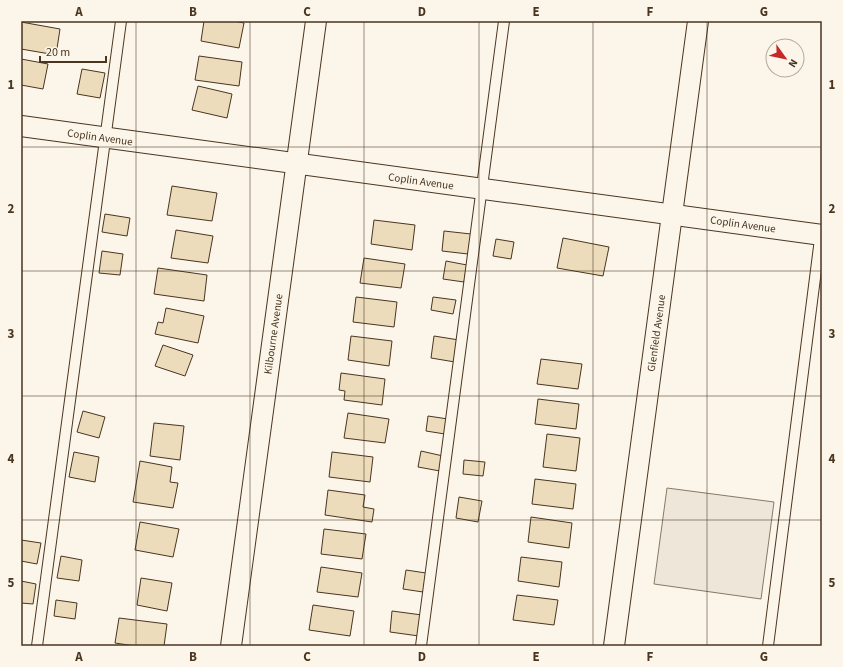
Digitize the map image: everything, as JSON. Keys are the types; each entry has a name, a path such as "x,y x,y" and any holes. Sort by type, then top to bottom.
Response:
{"street":[{"name":"Kilbourne Avenue","path":"231,646 316,21"},
{"name":"Glenfield Avenue","path":"614,646 698,21"},
{"name":"Coplin Avenue","path":"21,126 671,215 822,232"}],"lane":[{"path":"37,646 121,21"},
{"path":"421,646 504,21"},
{"path":"768,646 822,232"}],"shaded area":[{"path":"667,488 774,502 761,599 654,584"}],"building":[{"path":"204,21 234,21 244,23 239,48 201,41"},
{"path":"21,22 60,29 56,55 21,49"},
{"path":"199,56 242,62 239,86 195,80"},
{"path":"21,59 48,64 43,89 21,85"},
{"path":"82,69 105,73 100,98 77,94"},
{"path":"198,86 232,94 227,118 192,110"},
{"path":"172,186 217,193 212,221 167,215"},
{"path":"105,214 130,218 127,236 102,232"},
{"path":"374,220 415,225 412,250 371,244"},
{"path":"176,230 213,236 208,263 171,258"},
{"path":"444,231 471,234 468,254 442,251"},
{"path":"563,238 609,247 603,276 557,268"},
{"path":"496,239 514,242 511,259 493,256"},
{"path":"102,251 123,254 120,275 99,273"},
{"path":"364,258 405,264 401,288 360,283"},
{"path":"446,261 467,265 464,282 443,279"},
{"path":"158,268 207,275 204,301 154,294"},
{"path":"356,297 397,302 394,327 353,322"},
{"path":"433,297 456,300 453,314 431,310"},
{"path":"166,308 204,316 198,343 155,334 158,322 163,323"},
{"path":"351,336 392,341 389,366 348,360"},
{"path":"434,336 459,340 455,362 431,358"},
{"path":"163,345 193,355 185,376 155,366"},
{"path":"541,359 582,364 578,389 537,384"},
{"path":"341,373 385,379 382,405 344,400 345,391 339,390"},
{"path":"538,399 579,404 576,429 535,424"},
{"path":"83,411 105,417 99,438 77,432"},
{"path":"348,413 389,419 385,443 344,438"},
{"path":"428,416 448,419 445,434 426,431"},
{"path":"154,423 184,426 180,460 150,456"},
{"path":"547,434 580,438 576,471 543,467"},
{"path":"421,451 443,456 440,471 418,467"},
{"path":"74,452 99,457 95,482 69,477"},
{"path":"332,452 373,457 370,482 329,477"},
{"path":"464,460 485,462 483,476 463,474"},
{"path":"140,461 172,467 170,482 178,483 173,508 133,502"},
{"path":"535,479 576,484 573,509 532,504"},
{"path":"328,490 365,495 363,507 374,509 372,522 325,515"},
{"path":"459,497 482,501 478,522 456,518"},
{"path":"531,517 572,523 569,548 528,542"},
{"path":"140,522 179,529 173,557 135,550"},
{"path":"324,529 366,534 362,559 321,554"},
{"path":"21,540 41,543 37,564 21,561"},
{"path":"61,556 82,560 79,581 57,578"},
{"path":"521,557 562,562 559,587 518,581"},
{"path":"321,567 362,573 358,597 317,592"},
{"path":"406,570 426,573 423,592 403,589"},
{"path":"141,578 172,583 167,611 137,605"},
{"path":"21,581 36,584 33,604 21,603"},
{"path":"517,595 558,600 554,625 513,620"},
{"path":"56,600 77,603 75,619 54,616"},
{"path":"313,605 354,611 350,636 309,630"},
{"path":"392,611 422,615 419,636 390,632"},
{"path":"119,618 167,624 164,646 135,646 115,643"}]}
